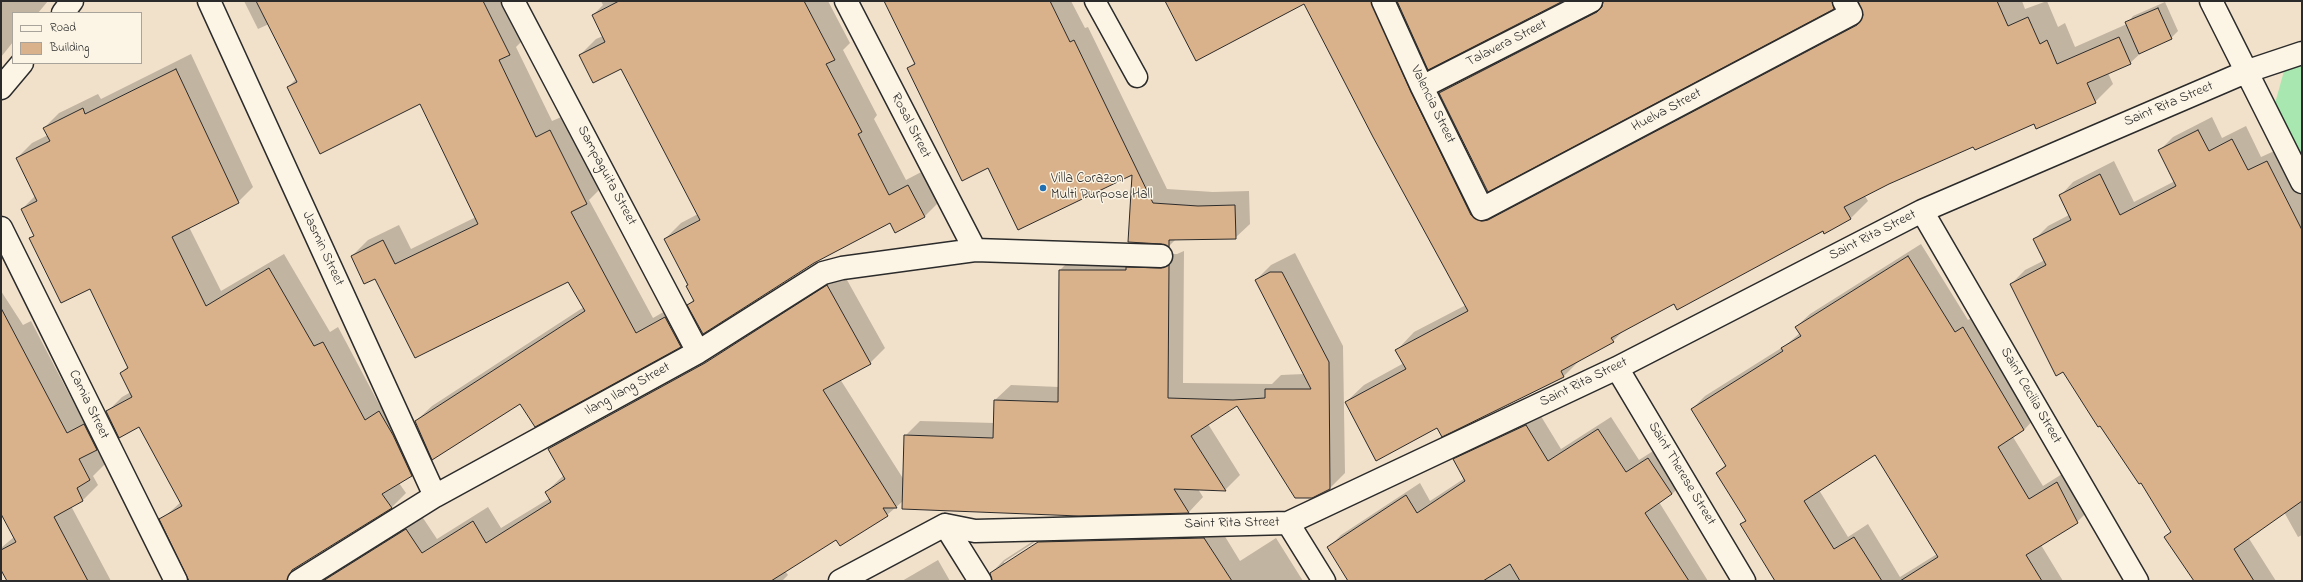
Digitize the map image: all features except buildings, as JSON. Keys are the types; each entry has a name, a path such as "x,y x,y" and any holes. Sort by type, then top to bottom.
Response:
{"street":[{"path":"64,12 72,1"},
{"name":"Jasmin Street","path":"208,1 435,496"},
{"name":"Sampaguita Street","path":"513,1 698,352"},
{"name":"Rosal Street","path":"846,1 974,250"},
{"name":"Valencia Street","path":"1383,1 1422,87 1482,209"},
{"name":"Talavera Street","path":"1422,87 1591,1"},
{"path":"2211,1 2248,71 2302,182"},
{"name":"Huelva Street","path":"1482,209 1847,8"},
{"name":"Saint Rita Street","path":"945,525 975,531 1288,523 1617,368 1922,211 2248,71 2302,53"},
{"path":"1,88 21,64"},
{"name":"Saint Cecilia Street","path":"1922,211 2137,581"},
{"name":"Camia Street","path":"1,228 176,581"},
{"name":"Ilang Ilang Street","path":"299,581 435,496 698,352 823,273 842,268 974,250 1161,256"},
{"name":"Saint Therese Street","path":"1617,368 1744,581"},
{"path":"1288,523 1324,581"},
{"path":"840,581 945,525 980,581"}],"lane":[{"path":"1095,1 1137,77"}],"green space":[{"path":"2302,65 2302,161 2274,107 2284,71"}],"place":[{"name":"Villa Corazon Multi Purpose Hall","path":"1043,188"}]}
